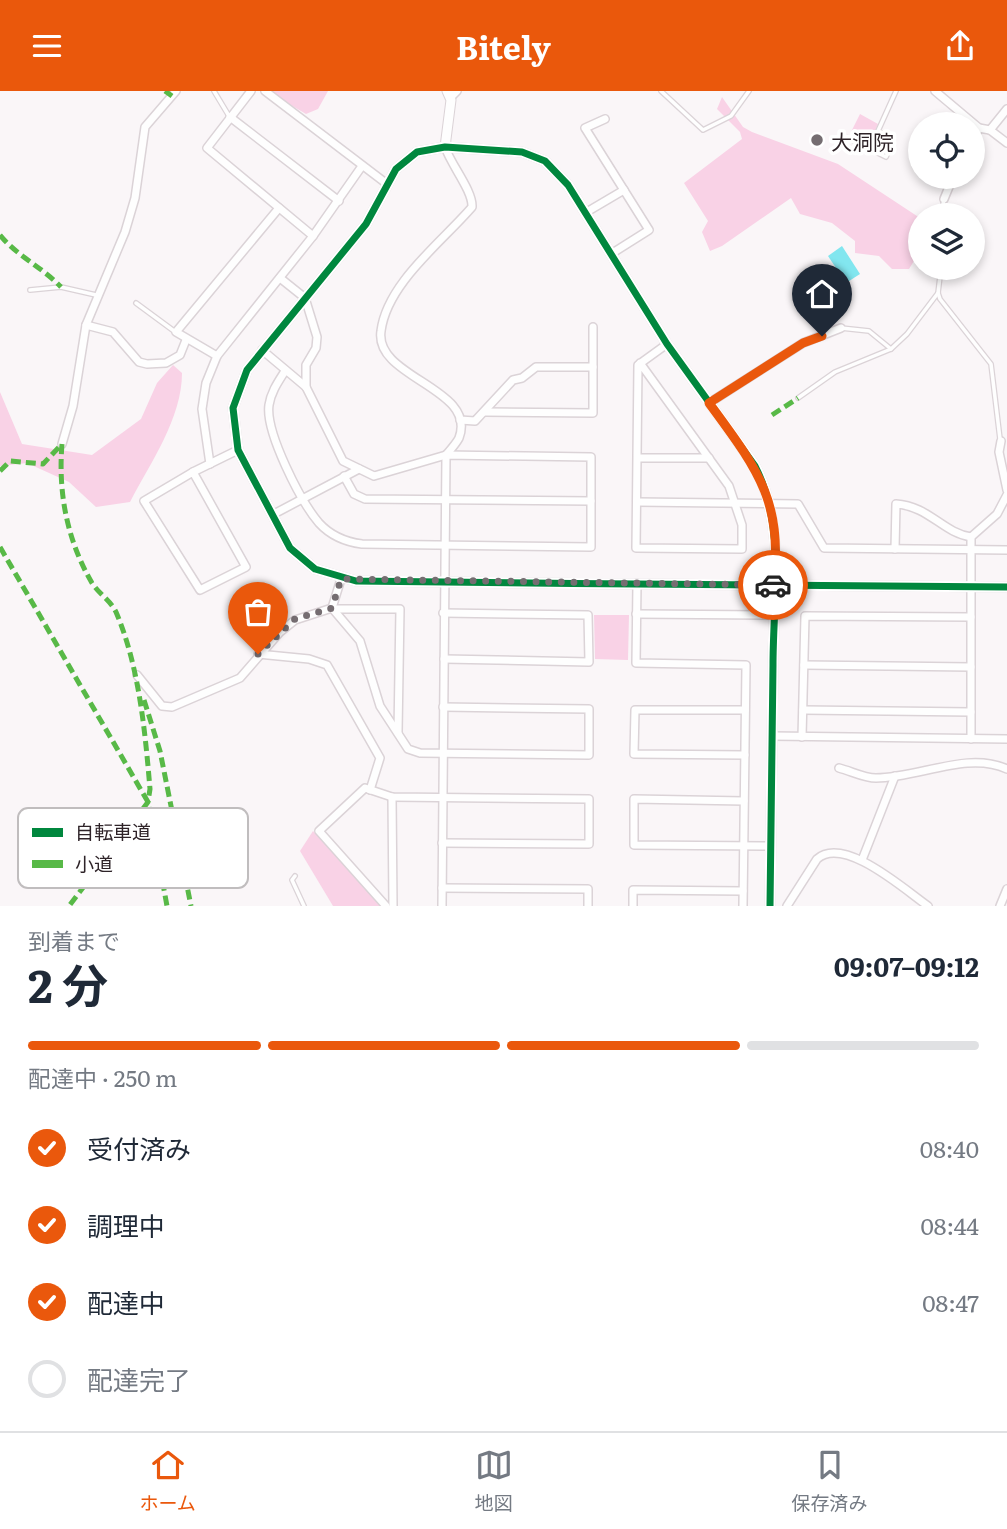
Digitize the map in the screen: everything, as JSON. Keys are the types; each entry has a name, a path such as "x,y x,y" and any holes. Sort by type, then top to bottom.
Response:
{"street":[{"path":"62,444 73,406 86,325 96,295 125,232 135,198 145,127 176,91"},
{"path":"251,91 207,148 313,236"},
{"path":"265,91 387,184"},
{"path":"935,91 960,112"},
{"path":"442,906 446,455 458,438 460,420 450,401 391,361 381,348 382,323 405,280 421,257 472,207 472,199 451,164 445,147 452,93"},
{"path":"990,130 1007,109"},
{"path":"230,117 339,201"},
{"path":"605,119 585,128 649,230 611,254"},
{"path":"985,129 1007,143"},
{"path":"770,906 774,585 771,503 754,466 667,344 559,173 545,161 522,152 445,147 429,148 405,159 387,184 366,224 247,370 237,393 233,420 238,450 290,548 315,569 341,579 444,582 637,583 774,585 1007,587"},
{"path":"210,464 202,409 206,383 217,356 313,236 362,166"},
{"path":"944,199 948,189"},
{"path":"585,213 624,190"},
{"path":"217,356 176,332 279,208"},
{"path":"280,278 305,298 317,337 316,348 306,365 306,387"},
{"path":"86,325 113,332 139,362 147,364 166,363 180,355 186,340"},
{"path":"485,412 593,413 593,327"},
{"path":"709,403 803,343 841,328"},
{"path":"640,363 667,344"},
{"path":"262,350 306,387 343,461 374,476 446,455 591,457 591,547 353,543 324,527 304,498 269,426 271,397 285,371"},
{"path":"640,363 709,458 736,502 742,549 636,548 640,363"},
{"path":"460,420 475,421 513,380 522,378 536,367 593,367"},
{"path":"971,739 971,537 997,514 1007,492 999,452 1000,441"},
{"path":"999,452 1007,447"},
{"path":"193,472 246,567 200,590 144,501 193,472 238,450"},
{"path":"638,458 709,458"},
{"path":"272,515 359,469"},
{"path":"344,477 354,494 365,499 591,501"},
{"path":"637,502 798,504 824,548 1007,550"},
{"path":"895,549 896,504 926,512 951,530 971,537"},
{"path":"333,608 341,579"},
{"path":"637,583 636,663 746,665 743,906"},
{"path":"333,608 360,641 380,706 408,749 443,753 589,755 589,709 443,707"},
{"path":"137,675 162,706 172,707 240,678 258,654 295,619 333,608 400,609 398,737"},
{"path":"443,613 588,615 589,662 444,659"},
{"path":"636,614 773,615"},
{"path":"802,737 805,616 971,617"},
{"path":"258,654 309,659 327,665 380,758 370,790"},
{"path":"804,665 971,667"},
{"path":"745,710 635,710 634,743 634,754 745,755"},
{"path":"803,710 971,712"},
{"path":"772,736 1007,739"},
{"path":"839,768 867,778 895,776 968,763 991,762 1007,769"},
{"path":"862,860 895,776"},
{"path":"386,906 318,831 365,788 392,797 589,799 589,844 442,843"},
{"path":"392,797 393,906"},
{"path":"744,801 634,799 634,845 771,846"},
{"path":"788,906 821,855 847,854 862,860 928,906"},
{"path":"442,888 588,889 588,906"},
{"path":"1000,906 1007,889"},
{"path":"633,906 633,890 743,891"}],"lane":[{"path":"214,91 230,117"},
{"path":"660,91 703,130 731,116 749,91"},
{"path":"848,138 886,157 893,142 878,131 896,91"},
{"path":"944,199 944,203"},
{"path":"798,398 804,391 835,372 891,349 907,334 938,293 940,280"},
{"path":"30,290 61,287 96,295"},
{"path":"938,293 991,364 1000,441"},
{"path":"136,303 176,332"},
{"path":"841,328 869,331 891,349"},
{"path":"295,876 292,880 304,906"}],"shaded area":[{"path":"267,91 328,91 318,109 306,114"},
{"path":"722,97 743,127 838,164 908,210 908,269 892,269 879,256 855,253 855,241 832,223 800,214 791,198 722,246 710,251 702,232 708,221 684,183 742,139 740,132 717,109"},
{"path":"860,114 878,124 874,133 887,144 882,152 851,132"},
{"path":"173,365 182,373 177,407 164,439 130,502 96,507 69,482 27,463 0,466 0,392 22,444 92,455 141,419 157,383"},
{"path":"594,615 629,615 628,660 595,659"},
{"path":"313,831 381,906 333,906 300,851"}],"water":[{"path":"842,246 860,274 846,283 828,256"}],"marked path":[{"path":"165,91 172,96"},
{"path":"0,235 61,287"},
{"path":"772,415 798,398"},
{"path":"62,444 61,480 70,533 92,583 116,612 136,676 150,789 148,802 143,808"},
{"path":"0,471 10,461 43,464 62,444"},
{"path":"0,547 149,808"},
{"path":"144,700 160,751 171,808"},
{"path":"69,906 83,888"},
{"path":"164,888 167,906"},
{"path":"187,888 191,906"}],"cycle path":[{"path":"770,906 773,665 775,589 776,563 771,513 755,466 667,344 568,185 545,161 522,152 445,147 417,152 396,169 366,224 247,370 233,408 238,450 290,548 315,569 356,581 763,586 844,586 1007,587"}],"way so far":[{"path":"258,654 295,619 332,608 341,579 773,585"}],"place":[{"name":"大洞院","path":"817,140"}],"route":[{"path":"773,585 774,523 771,503 754,466 709,403 803,343 822,336"}]}
